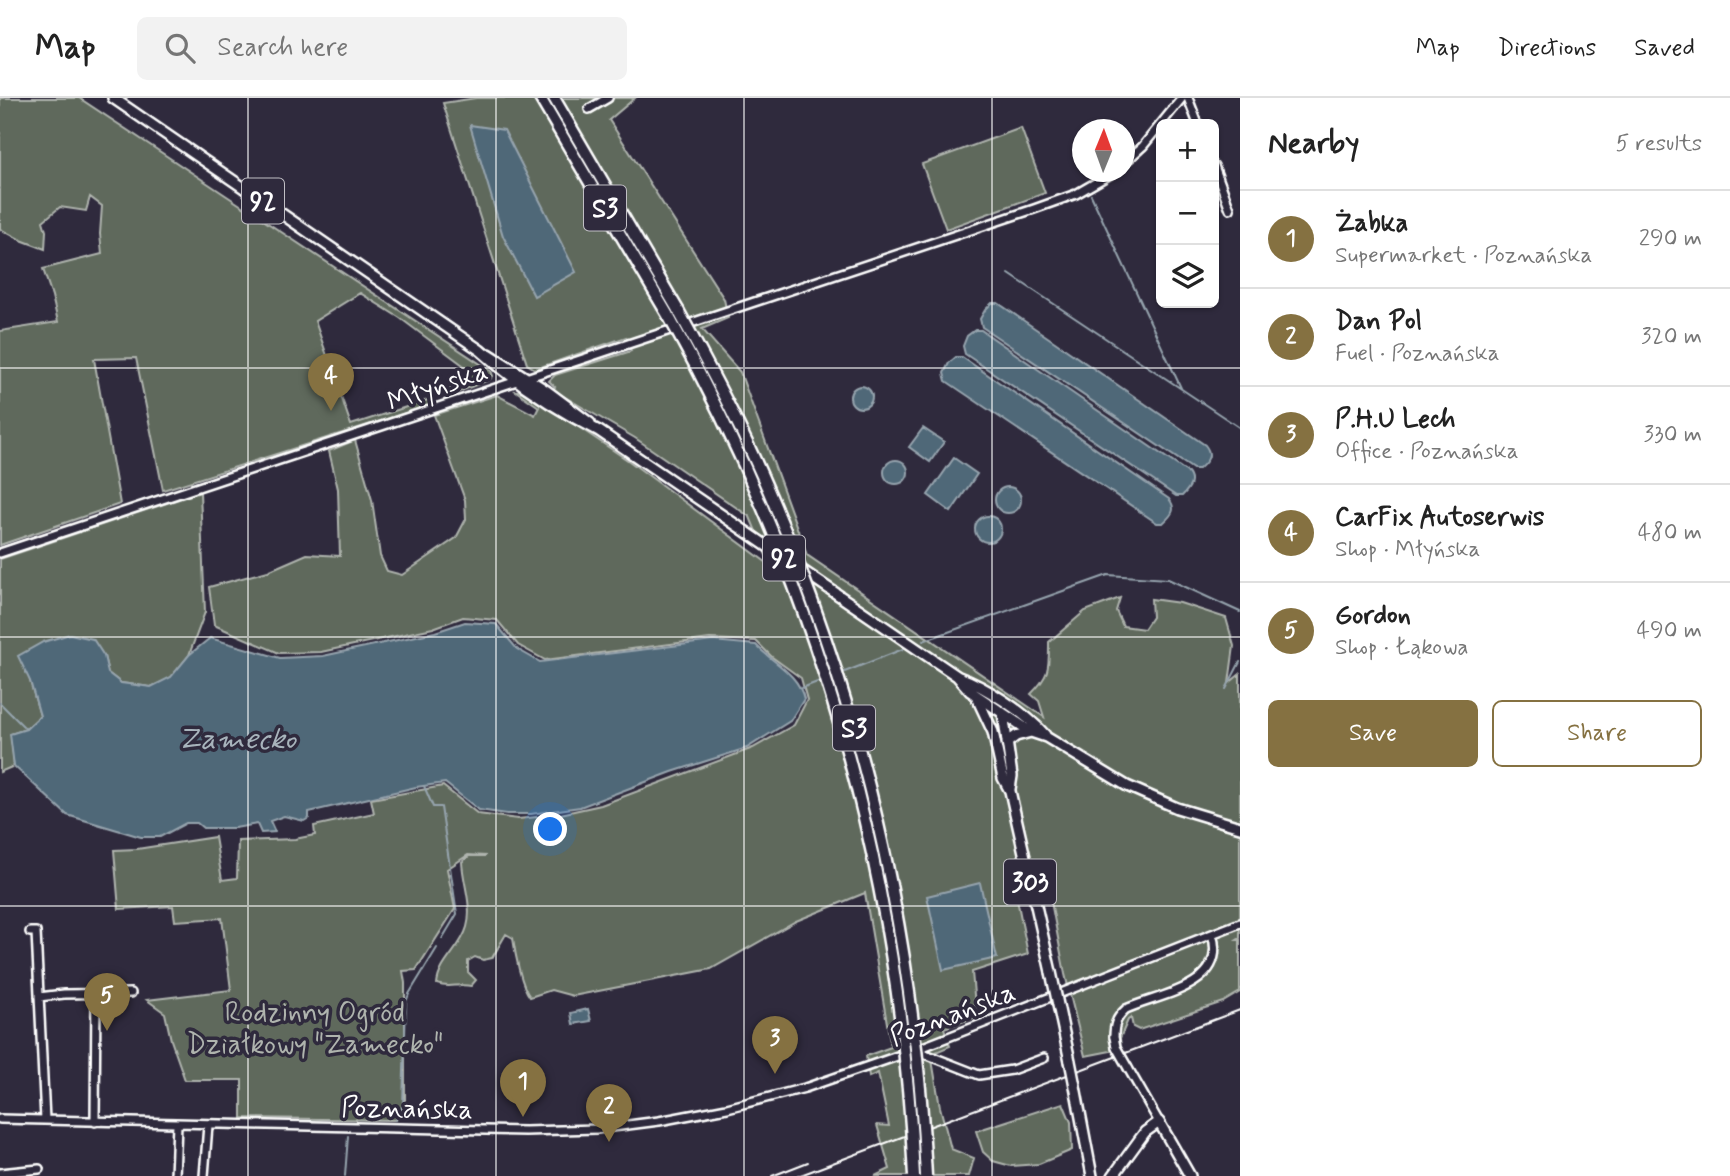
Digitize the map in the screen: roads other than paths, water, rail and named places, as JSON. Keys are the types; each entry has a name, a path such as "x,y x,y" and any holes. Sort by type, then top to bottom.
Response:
{"highway":[{"name":"S3","path":"540,98 669,317 721,417 761,502 808,622 841,725 867,822 892,953 907,1070 914,1176"},
{"name":"S3","path":"554,98 678,310 738,424 772,498 817,614 852,722 880,828 901,935 919,1069 926,1176"}],"main road":[{"name":"92","path":"113,98 522,378 579,421 599,431 957,676 976,696 1036,725 1046,737"},
{"name":"92","path":"957,676 975,683 1031,732 1046,737 1143,794 1199,816 1240,827"},
{"name":"303","path":"976,696 993,732 1003,778 1010,791 1070,1061 1092,1176"},
{"name":"303","path":"1005,709 1012,776 1010,791"},
{"path":"993,732 996,719 1005,709"},
{"path":"1007,743 1016,736 1031,732"},
{"path":"1113,1176 1145,1132 1159,1122 1190,1176"}],"street":[{"path":"589,109 607,98"},
{"path":"1135,154 1181,98"},
{"path":"1188,98 1196,119"},
{"path":"1219,179 1230,209"},
{"name":"Młyńska","path":"0,552 1063,199 1097,182"},
{"name":"Poznańska","path":"0,1119 525,1131 597,1129 690,1116 839,1078 1240,923"},
{"path":"33,932 45,1120"},
{"path":"1159,1122 1116,1047 1114,1025 1118,1016 1126,1009 1195,983 1208,972 1214,960 1212,934"},
{"path":"95,1122 96,993"},
{"path":"39,998 131,993"},
{"path":"915,1050 979,1074 1012,1070 1044,1058"},
{"path":"175,1176 177,1124"},
{"path":"204,1176 208,1125"},
{"path":"0,1173 39,1169"}],"water":[{"path":"470,125 504,130 576,272 534,296 503,236"},
{"path":"992,303 998,303 1205,445 1209,452 1207,461 1199,469 1193,469 982,327 980,319"},
{"path":"975,330 981,330 1187,472 1191,481 1187,490 1182,496 1176,496 965,354 963,346 967,336"},
{"path":"956,357 962,357 1169,499 1173,506 1171,515 1163,523 1157,523 946,381 944,373"},
{"path":"861,386 869,389 872,397 869,405 861,408 853,405 850,397 853,389"},
{"path":"923,428 944,442 930,462 909,447"},
{"path":"954,458 977,474 951,512 928,495"},
{"path":"896,460 905,463 908,472 905,481 896,484 887,481 884,472 887,463"},
{"path":"1008,487 1017,491 1021,500 1017,509 1008,513 999,509 995,500 999,491"},
{"path":"988,516 997,520 1001,529 997,538 988,542 979,538 975,529 979,520"},
{"name":"Zamecko","path":"465,622 496,624 517,649 540,662 713,641 756,645 791,675 804,699 790,721 747,748 672,772 580,807 531,814 479,810 445,783 416,787 309,812 309,818 304,821 284,816 270,821 275,832 261,833 257,824 235,828 203,828 197,823 186,823 160,837 141,837 67,815 14,766 10,734 26,729 40,716 30,681 18,656 43,642 70,634 93,639 104,656 108,673 121,683 151,687 171,677 189,655 210,638 280,658 323,656 435,632"},
{"path":"980,883 997,958 943,970 927,896"},
{"path":"588,1009 591,1021 573,1024 571,1013"}],"waterway":[{"path":"1091,195 1181,388"},
{"path":"1009,274 1240,428"},
{"path":"923,641 1108,575 1168,579 1240,612"},
{"path":"842,673 903,649"},
{"path":"1226,689 1240,662"},
{"path":"802,688 820,681"},
{"path":"0,703 26,729"},
{"path":"424,786 433,807 441,807 457,914 442,939"},
{"path":"395,1120 403,1105 406,1002 437,948"},
{"path":"345,1176 348,1136"}],"railway":[{"path":"798,1176 1240,1010"},
{"path":"772,1176 808,1162"}],"place":[{"name":"CarFix Autoserwis","path":"331,411"},
{"name":"Gordon","path":"107,1031"},
{"name":"P.H.U Lech","path":"775,1074"},
{"name":"Żabka","path":"523,1117"},
{"name":"Dan Pol","path":"609,1142"}],"park label":[{"name":"Rodzinny Ogród Działkowy \"Zamecko\"","path":"315,1027"}]}
